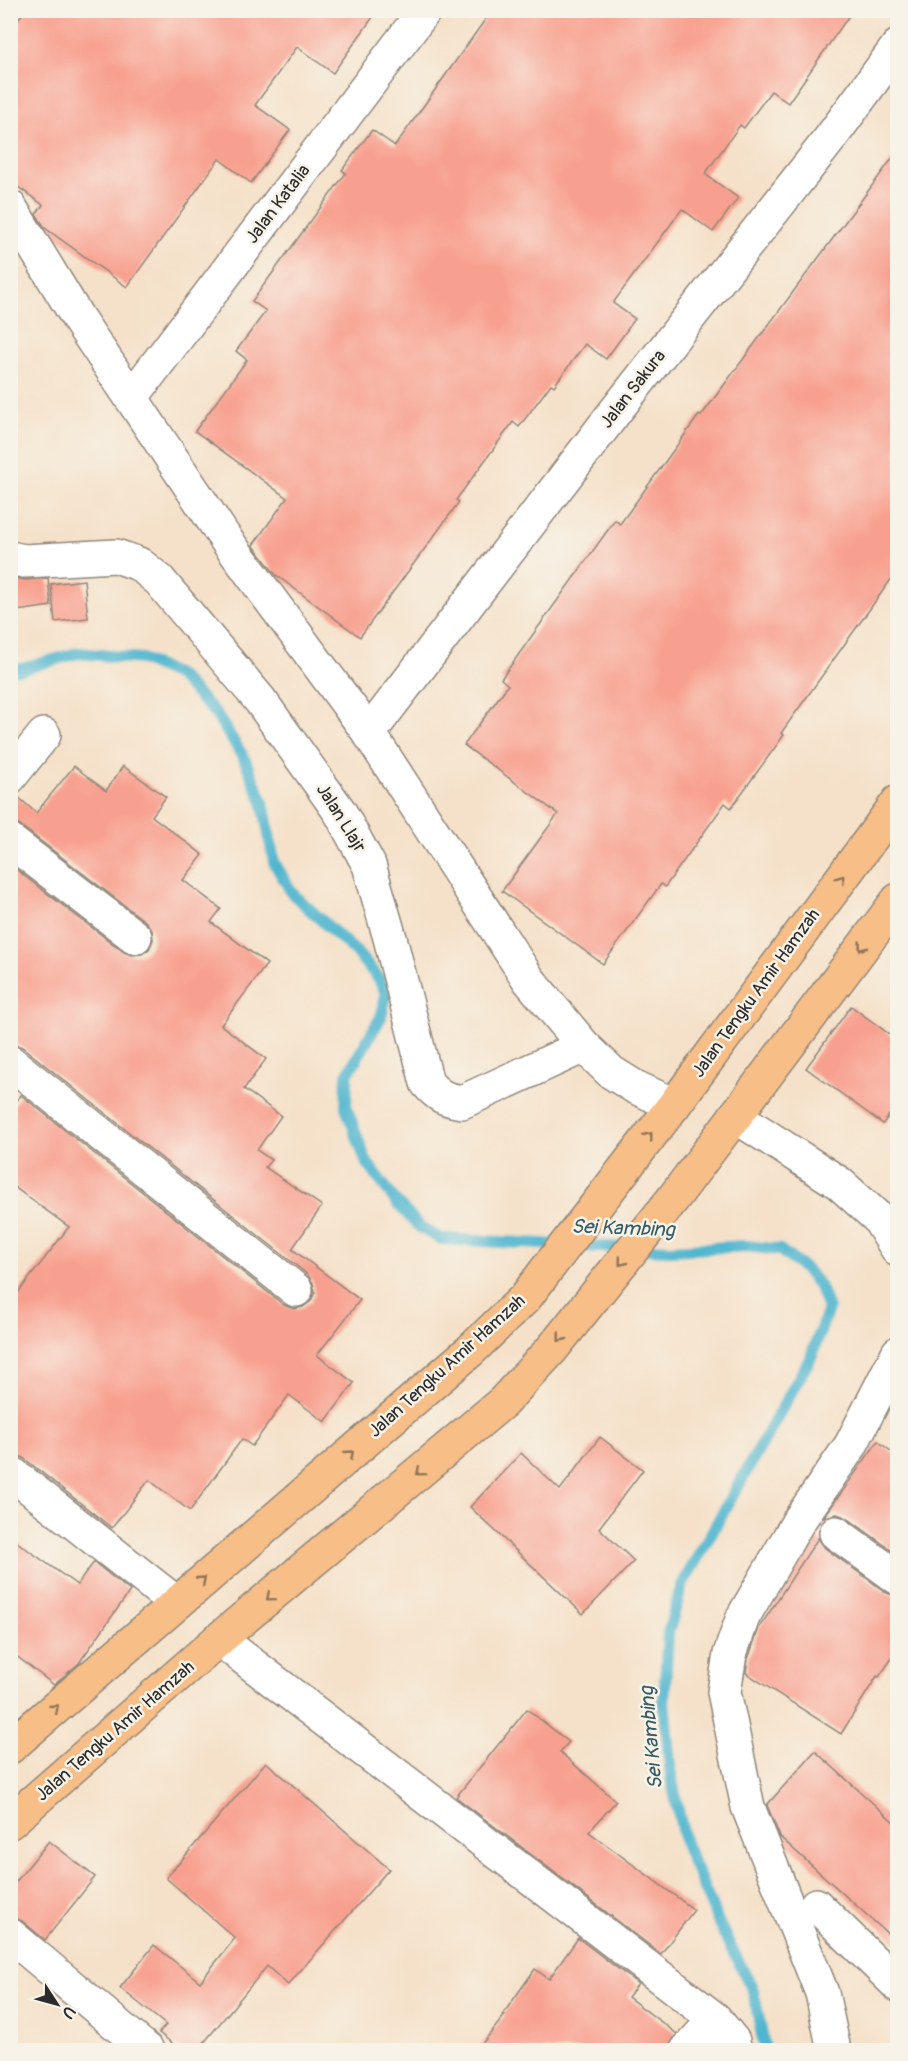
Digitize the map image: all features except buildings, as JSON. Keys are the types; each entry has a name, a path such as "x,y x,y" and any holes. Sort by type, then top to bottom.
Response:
{"main road":[{"name":"Jalan Tengku Amir Hamzah","path":"10,1747 470,1351 525,1298 612,1182 674,1105 897,802"},
{"name":"Jalan Tengku Amir Hamzah","path":"10,1822 219,1640 503,1402 552,1349 672,1200 897,900"}],"street":[{"name":"Jalan Katalia","path":"132,398 425,10"},
{"name":"Jalan Sakura","path":"369,733 614,413 829,141 897,46"},
{"path":"10,207 79,320 227,542 369,733 529,980 584,1046 611,1072 634,1087 674,1105"},
{"name":"Jalan Llajr","path":"10,558 24,561 116,556 139,564 159,580 260,700 340,812 369,865 427,1083 437,1095 462,1102 584,1046"},
{"path":"10,777 44,735"},
{"path":"10,841 135,937"},
{"path":"10,1062 296,1290"},
{"path":"735,1116 839,1183 878,1218 897,1250"},
{"path":"834,2050 822,1993 748,1807 724,1692 730,1654 743,1617 798,1522 851,1445 897,1353"},
{"path":"10,1472 176,1603"},
{"path":"836,1533 897,1578"},
{"path":"219,1640 716,2019 733,2041 735,2050"},
{"path":"816,1905 897,1985"},
{"path":"10,1935 147,2050"},
{"path":"687,2050 716,2019"}],"waterway":[{"name":"Sei Kambing","path":"10,670 22,669 78,653 142,659 179,676 216,714 244,758 263,802 274,862 292,893 356,952 379,979 386,994 381,1017 347,1075 346,1107 366,1161 397,1203 421,1228 441,1239 669,1250 747,1246 780,1250 806,1270 820,1287 828,1309 811,1357 682,1585 668,1633 664,1702 671,1776 685,1843 720,1926 753,1990 765,2050"}]}
